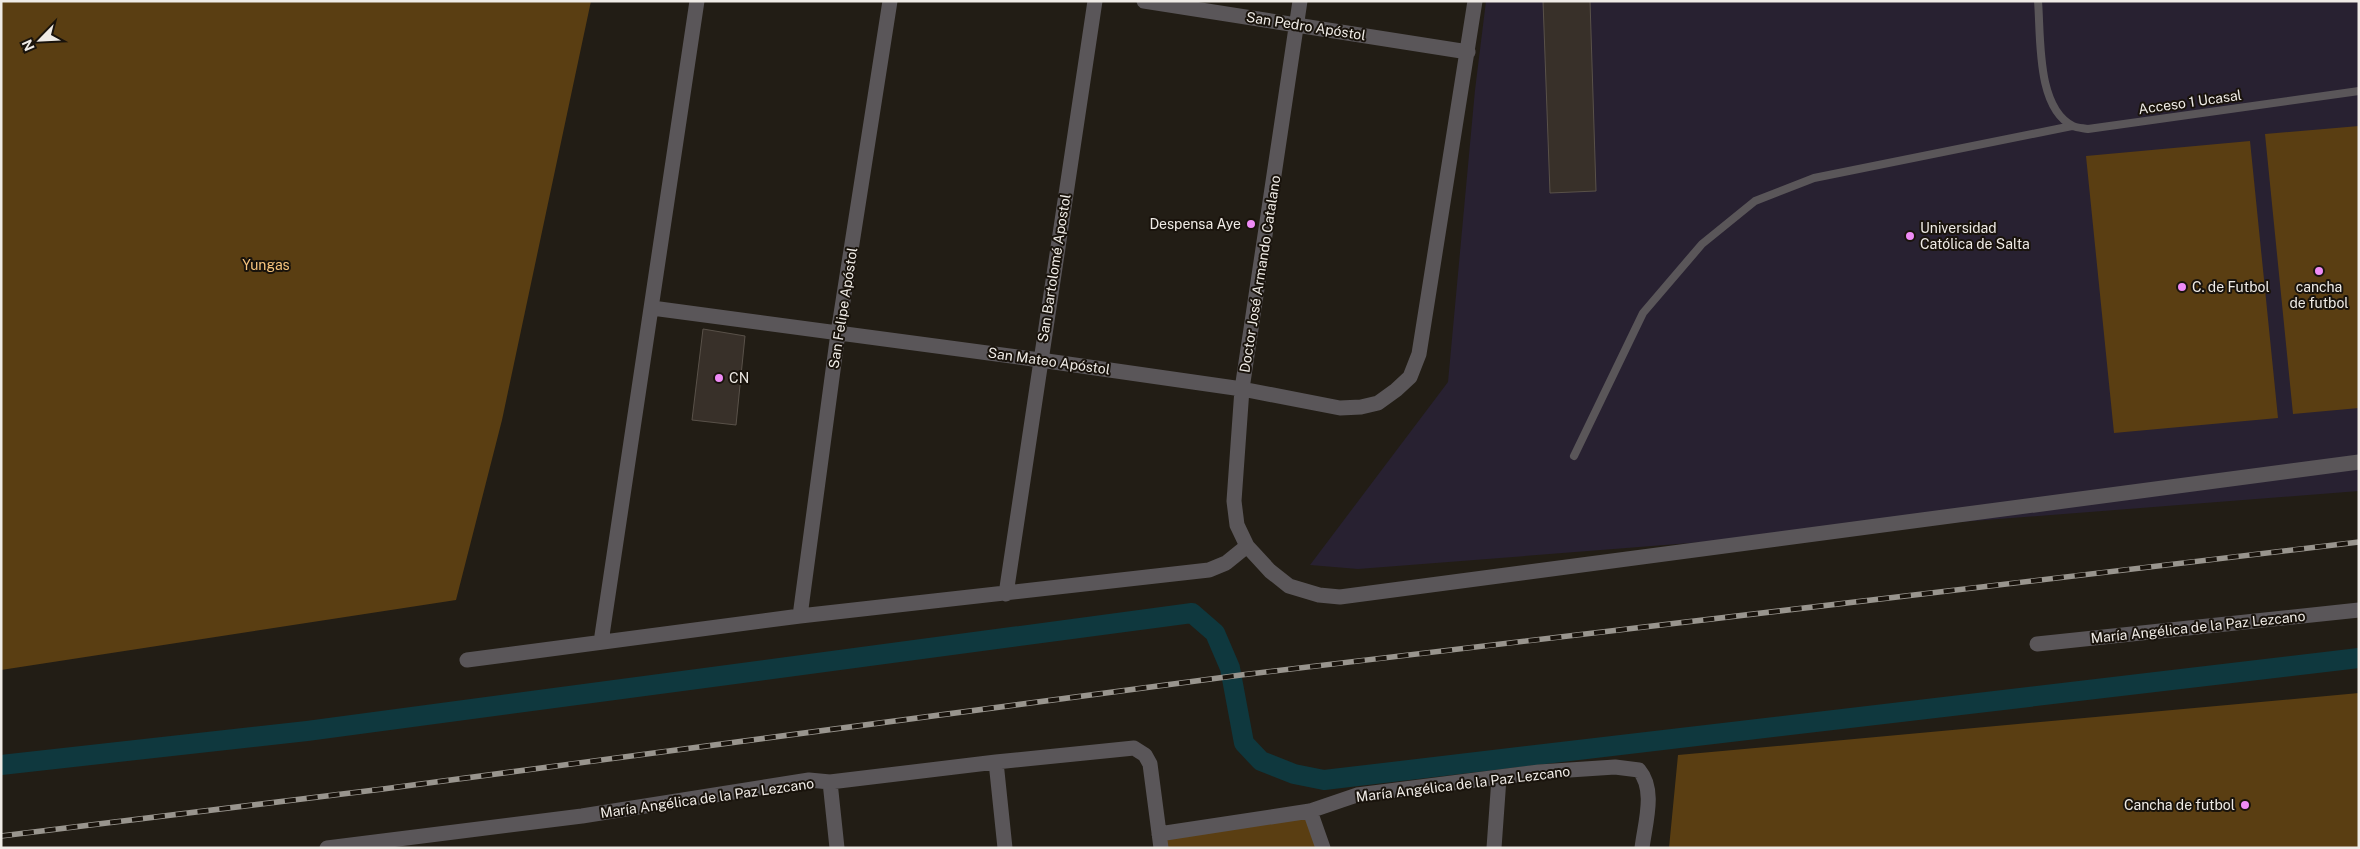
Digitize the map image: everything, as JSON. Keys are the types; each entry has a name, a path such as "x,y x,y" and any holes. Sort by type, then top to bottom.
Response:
{"street":[{"path":"601,642 697,1"},
{"name":"San Felipe Apóstol","path":"800,616 838,333 890,1"},
{"name":"San Bartolomé Apostol","path":"1006,594 1095,1"},
{"name":"San Pedro Apóstol","path":"1144,1 1468,52"},
{"name":"Doctor José Armando Catalano","path":"1300,1 1242,390 1234,501 1237,524 1247,546 1270,571 1289,586 1319,595 1340,597 2359,462"},
{"name":"San Mateo Apóstol","path":"652,308 1040,360 1242,390 1340,408 1360,407 1378,403 1410,377 1419,354 1475,1"},
{"path":"467,660 800,616 1208,570 1226,563 1247,546"},
{"name":"María Angélica de la Paz Lezcano","path":"2037,644 2359,610"},
{"name":"María Angélica de la Paz Lezcano","path":"327,848 453,840 582,816 809,780 830,782 1134,748 1145,755 1150,764 1160,841 1310,811 1357,795 1539,772 1615,766 1639,770 1646,778 1648,790 1642,848"},
{"path":"996,762 1006,848"},
{"path":"1494,848 1500,778"},
{"path":"830,782 837,848"},
{"path":"1310,811 1323,848"}],"lane":[{"path":"2038,1 2045,89 2059,115 2072,126"},
{"name":"Acceso 1 Ucasal","path":"1574,456 1643,313 1702,244 1755,201 1814,178 2072,126 2088,129 2359,92"}],"shaded area":[{"name":"Universidad Católica de Salta","path":"1486,1 2359,1 2359,491 1358,569 1310,565 1448,382 1475,90"}],"green space":[{"name":"Yungas","path":"1,1 591,1 502,420 456,600 1,670"},
{"name":"cancha de futbol","path":"2359,126 2359,408 2293,414 2265,134"},
{"name":"C. de Futbol","path":"2250,141 2278,418 2114,433 2086,156"},
{"path":"2359,693 2359,848 1669,848 1678,755"},
{"path":"1310,811 1318,848 1161,848 1159,834"}],"building":[{"path":"1543,1 1590,1 1596,191 1550,193"},
{"name":"CN","path":"703,329 745,336 736,425 692,420"}],"waterway":[{"path":"1,765 307,731 1192,613 1215,633 1230,668 1244,743 1261,761 1294,774 1324,780 2359,658"}],"railway":[{"path":"1,836 383,789 1241,675 2359,542"}],"place":[{"name":"Despensa Aye","path":"1251,224"},
{"name":"Universidad Católica de Salta","path":"1910,236"},
{"name":"cancha de futbol","path":"2319,271"},
{"name":"C. de Futbol","path":"2182,287"},
{"name":"CN","path":"719,378"},
{"name":"Cancha de futbol","path":"2245,805"}]}
